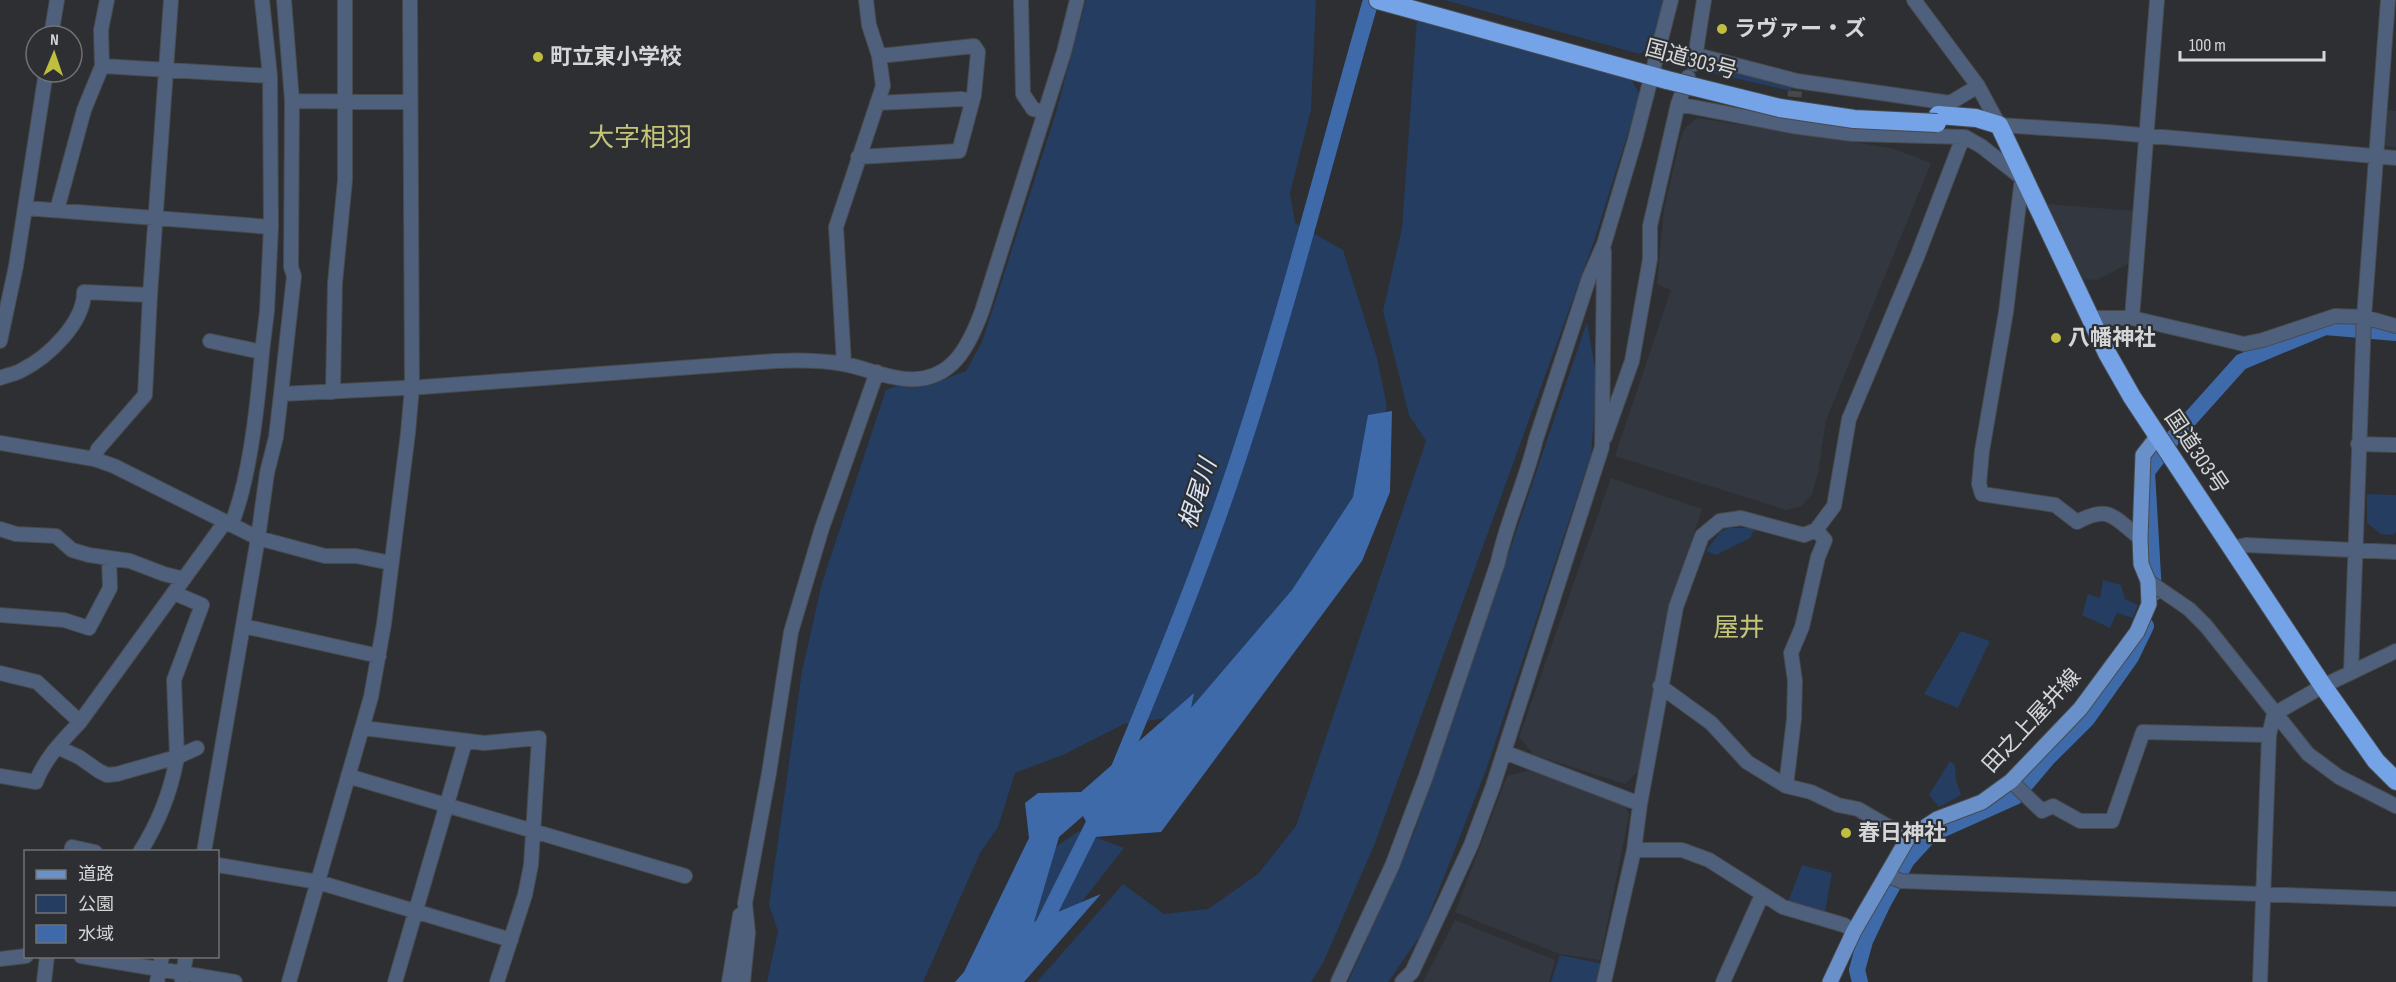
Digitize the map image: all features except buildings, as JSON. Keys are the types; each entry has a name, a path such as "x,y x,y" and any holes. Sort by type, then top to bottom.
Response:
{"highway":[{"name":"国道303号","path":"1378,0 1653,72"},
{"name":"国道303号","path":"1414,0 1780,108 1854,119 1938,119 1977,126 1998,125 2107,353 2157,437 2323,686 2376,761 2396,781"}],"main road":[{"name":"田之上屋井線","path":"1830,982 1854,931 1908,838 1937,819 2016,787 2080,709 2137,632 2149,604 2148,581 2141,564 2143,455 2157,437"}],"street":[{"path":"53,24 57,0"},
{"path":"57,210 84,110 102,66 101,30 107,0"},
{"path":"94,459 98,449 145,395 171,0"},
{"path":"0,776 36,782 41,770 57,747 80,722 184,579 228,524 242,490 260,383 267,311 271,227 270,76 262,0"},
{"path":"204,850 281,394 294,276 291,267 292,101 284,0"},
{"path":"333,392 335,283 345,180 345,0"},
{"path":"289,982 363,728 379,656 408,433 412,387 410,0"},
{"path":"844,364 836,227 883,86 879,56 869,25 866,0"},
{"path":"1021,0 1023,94 1033,109 1045,112"},
{"path":"281,394 775,361 805,360 844,364 906,379 926,378 941,371 959,358 971,340 1064,52 1077,0"},
{"path":"1338,982 1392,866 1426,776 1498,562 1504,533 1530,462 1589,278 1605,244 1671,0"},
{"path":"1402,982 1412,972 1471,845 1504,752 1632,361 1650,259 1650,226 1678,104 1693,65 1704,0"},
{"path":"1914,0 1978,86 1998,125 2146,135 2396,158"},
{"path":"2132,318 2157,0"},
{"path":"2351,672 2364,317 2388,0"},
{"path":"858,157 959,151 972,101 978,52 974,46 879,56"},
{"path":"1693,65 1796,86 1950,103 1978,86"},
{"path":"102,66 270,76"},
{"path":"0,341 16,266 44,84"},
{"path":"877,103 961,99 972,101"},
{"path":"292,101 410,102"},
{"path":"1678,104 1852,134 1963,137 1981,146 2022,178 2006,312 1982,451 1979,484 1982,494 2055,505 2077,522 2101,513 2109,513 2140,538"},
{"path":"1604,982 1634,850 1660,686 1676,607 1702,536 1720,521 1741,518 1804,535 1816,530 1834,506 1849,419 1917,257 1963,137"},
{"path":"25,208 271,227"},
{"path":"1602,447 1605,244"},
{"path":"0,378 21,371 50,353 79,315 84,302 84,292 150,295"},
{"path":"2092,318 2132,318 2244,344 2335,316 2364,317 2396,326"},
{"path":"210,341 262,352"},
{"path":"743,982 748,933 745,903 791,632 819,538 877,372"},
{"path":"0,443 94,459 148,482 258,538 326,556 357,556 391,563"},
{"path":"2358,444 2396,445"},
{"path":"0,529 16,534 56,536 72,550 130,561 184,579"},
{"path":"1786,786 1794,718 1795,681 1791,653 1802,627 1818,557 1826,540 1816,530"},
{"path":"2232,548 2246,546 2396,552"},
{"path":"0,615 64,620 89,628 110,588 109,558"},
{"path":"2148,581 2189,609 2206,627 2307,754 2360,789 2396,806"},
{"path":"141,850 157,825 174,776 177,757 174,680 202,605 174,593"},
{"path":"243,626 379,656"},
{"path":"2260,982 2268,735 2274,714 2323,686 2396,651"},
{"path":"0,673 38,682 80,722"},
{"path":"1660,686 1711,723 1747,762 1786,786 1811,792 1838,805 1858,809 1908,838"},
{"path":"363,728 465,742 484,743 538,738 531,865 525,896 497,982"},
{"path":"2016,787 2042,811 2053,806 2080,821 2112,821 2143,732 2268,735"},
{"path":"395,982 465,742"},
{"path":"57,747 79,757 108,775 177,757 196,748"},
{"path":"1504,752 1640,804"},
{"path":"348,776 685,876"},
{"path":"71,850 72,847 86,850"},
{"path":"1634,850 1682,850 1709,860 1783,907 1844,925 1854,931"},
{"path":"219,865 318,882 511,940"},
{"path":"1886,875 1900,881 2396,899"},
{"path":"1723,982 1762,895"},
{"path":"729,982 738,940 741,908 745,903"},
{"path":"0,959 24,956"},
{"path":"44,982 47,958"},
{"path":"88,958 160,969 182,977 235,982"},
{"path":"182,977 186,958"}],"shaded area":[{"path":"2385,110 2396,111 2396,147 2382,146"},
{"path":"1697,118 1891,148 1931,163 1826,420 1818,473 1812,494 1802,506 1786,510 1615,456 1671,290 1657,284 1664,209 1680,140 1685,128"},
{"path":"2047,204 2135,211 2130,263 2097,280 2083,279"},
{"path":"1611,478 1702,509 1665,620 1642,768 1625,784 1534,755 1519,737"},
{"path":"1531,770 1625,804 1629,815 1600,960 1559,954 1455,912 1507,776"},
{"path":"1455,920 1555,960 1549,982 1423,982"}],"green space":[{"path":"1086,0 1316,0 1311,110 1290,193 1295,223 1343,250 1377,358 1387,406 1354,519 1210,712 1124,724 1065,754 1015,773 998,827 980,853 923,982 767,982 778,931 769,905 802,671 822,583 886,390 899,385 929,385 966,371 982,342 1055,116"},
{"path":"1445,0 1665,0 1652,44 1640,54"},
{"path":"1417,18 1631,79 1640,95 1593,244 1375,843 1324,961 1311,982 1037,982 1123,884 1164,914 1208,909 1258,874 1296,826 1426,441 1409,415 1383,311 1402,228"},
{"path":"1705,63 1792,84 1791,91 1703,71"},
{"path":"1587,322 1597,381 1591,455 1486,770 1422,933 1388,982 1348,982 1415,830"},
{"path":"2367,494 2396,495 2396,532 2393,535 2381,534 2367,523"},
{"path":"1728,528 1755,528 1750,538 1716,555 1706,551 1720,532"},
{"path":"2103,580 2121,585 2125,599 2138,605 2133,618 2117,613 2110,628 2082,615 2088,594 2100,598"},
{"path":"1961,631 1990,641 1958,708 1924,694"},
{"path":"1950,761 1955,765 1956,780 1961,795 1939,807 1929,795"},
{"path":"1079,831 1124,848 1048,945 982,982 1019,872"},
{"path":"1802,865 1832,873 1824,918 1787,905"},
{"path":"1560,955 1603,964 1597,982 1551,982"}],"water":[{"path":"1392,411 1390,492 1362,561 1161,832 1094,837 1083,816 1059,837 1034,922 1101,894 1024,982 955,982 964,972 1029,838 1025,803 1038,793 1081,792 1194,693 1191,708 1292,590 1353,497 1368,415"}],"waterway":[{"name":"根尾川","path":"1117,773 1194,582 1236,465 1289,292 1371,0"},
{"path":"2154,593 2147,472 2172,439 2241,362 2325,327 2396,333"},
{"path":"1860,982 1857,970 1865,941 1907,860 1930,835 2015,797 2047,759 2087,719 2131,657 2146,626"},
{"name":"根尾川","path":"1038,935 1100,811"}],"tunnel":[{"path":"1793,118 1795,91"}],"place":[{"name":"ラヴァー・ズ","path":"1722,29"},
{"name":"町立東小学校","path":"538,57"},
{"name":"八幡神社","path":"2056,338"},
{"name":"春日神社","path":"1846,833"}],"district":[{"name":"大字相羽","path":"640,138"},
{"name":"屋井","path":"1739,628"}]}
